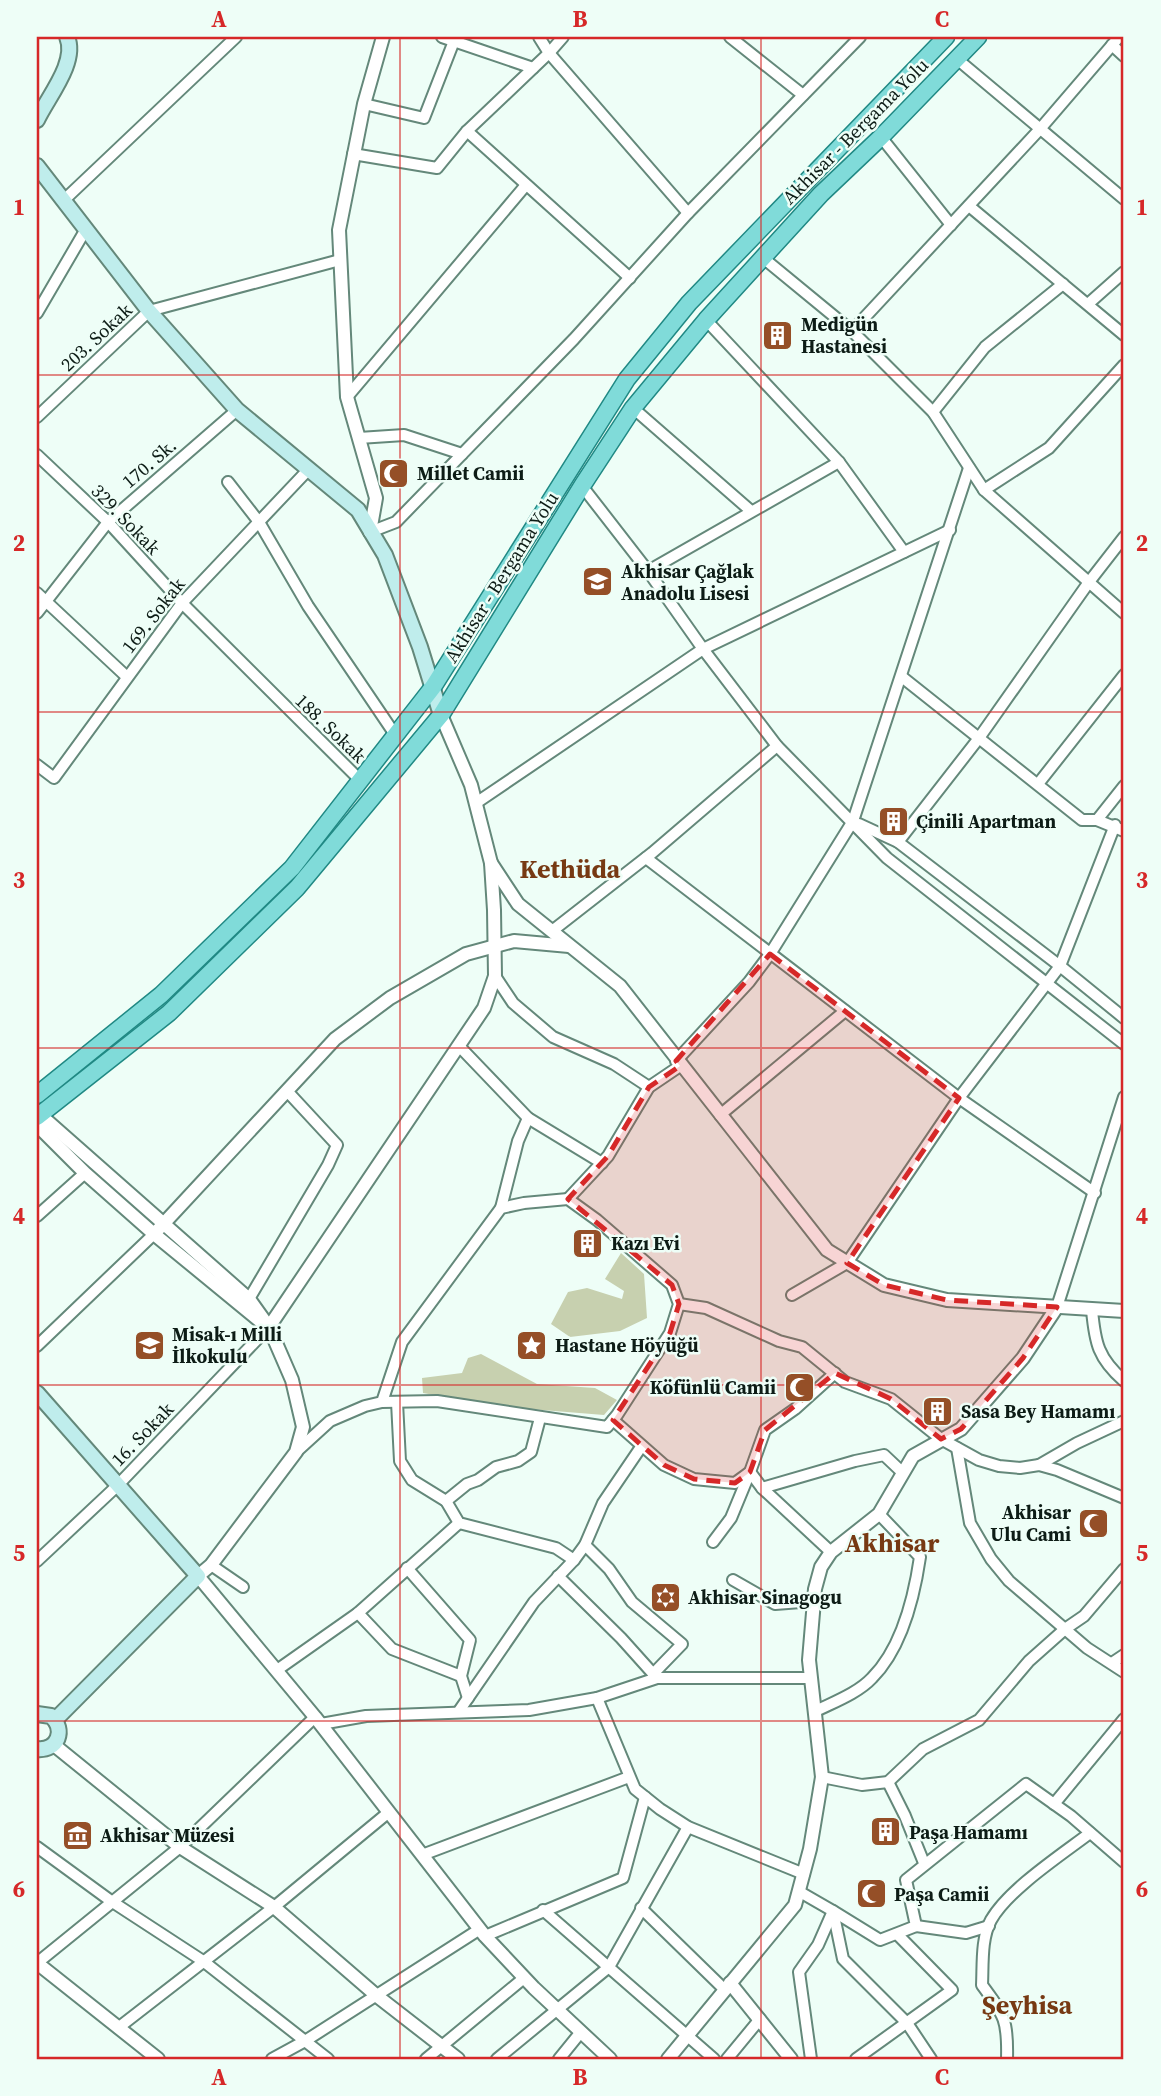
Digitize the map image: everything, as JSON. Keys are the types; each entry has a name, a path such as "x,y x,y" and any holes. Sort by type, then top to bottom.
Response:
{"main road":[{"path":"37,120 66,69 69,42 67,37"},
{"name":"Akhisar - Bergama Yolu","path":"37,1096 161,995 282,878 433,687 627,379 689,303 946,37"},
{"name":"Akhisar - Bergama Yolu","path":"38,1117 169,1013 297,888 441,715 633,408 762,257 978,37"},
{"path":"38,170 149,311 237,410 358,510 384,555 420,647 441,715"},
{"path":"37,1394 198,1576 55,1720"},
{"path":"37,1714 46,1714 55,1720 60,1730 54,1745 44,1750 37,1749"}],"street":[{"path":"63,201 236,37"},
{"path":"370,532 376,498 347,397 339,230 364,104 383,37"},
{"path":"442,37 533,68"},
{"path":"539,37 549,53 688,214"},
{"path":"353,154 438,168 467,131 563,37"},
{"path":"730,37 803,95"},
{"path":"370,532 396,522 574,339 688,214 860,37"},
{"path":"364,104 424,118 454,41"},
{"path":"852,331 1040,129 1115,41 1124,56"},
{"path":"957,59 1124,199"},
{"path":"467,131 629,278"},
{"path":"881,137 950,225"},
{"path":"347,397 526,185"},
{"path":"969,206 1124,335"},
{"path":"37,313 86,229"},
{"path":"762,257 852,331 933,412 984,490 1124,613"},
{"path":"149,311 340,260"},
{"path":"1088,304 1124,272"},
{"path":"933,412 985,346 1063,284"},
{"name":"203. Sokak","path":"37,417 149,311"},
{"path":"706,320 839,462 904,552"},
{"path":"984,490 1049,448 1124,365"},
{"path":"633,408 751,511"},
{"name":"170. Sk.","path":"37,613 41,597 108,522 237,410"},
{"path":"359,438 404,435 462,454"},
{"name":"329. Sokak","path":"37,455 108,522 182,603 277,699"},
{"path":"648,571 839,462"},
{"path":"568,1199 602,1163 649,1087 678,1063 749,982 770,954 853,821 969,468"},
{"name":"169. Sokak","path":"37,765 54,778 182,603 308,470"},
{"path":"228,482 259,522 309,606 396,736"},
{"path":"582,486 777,746 887,858 1124,1044"},
{"path":"476,803 703,649 950,530"},
{"path":"898,842 979,738 1124,537"},
{"path":"41,597 127,677"},
{"path":"1038,784 1124,675"},
{"path":"792,1295 847,1262 959,1098 1060,966 1119,828 1097,820 1083,820 902,677"},
{"name":"188. Sokak","path":"277,699 361,781"},
{"path":"269,1327 484,1008 495,976 491,863 471,785 441,715"},
{"path":"552,931 646,858 777,746"},
{"path":"1097,820 1124,786"},
{"path":"853,821 898,842 1124,1018"},
{"path":"646,858 959,1098 1095,1193"},
{"path":"491,863 518,904 620,986 827,1250 884,1285 947,1300 1124,1311"},
{"path":"37,1346 159,1229 335,1039 390,998 466,954 514,941 569,946"},
{"path":"495,976 513,1003 552,1037 614,1064 649,1087"},
{"path":"720,1115 845,1011"},
{"path":"459,1046 528,1118 602,1163"},
{"path":"249,1299 328,1166 337,1145 287,1091"},
{"path":"668,2059 795,1905 800,1892 822,1777 809,1660 814,1601 821,1567 831,1552 879,1514 913,1456 961,1429 1023,1358 1057,1307 1124,1097"},
{"path":"38,1117 85,1173 249,1299 269,1327 292,1380 303,1427 296,1452"},
{"path":"38,1117 248,1312 269,1327"},
{"path":"382,1402 402,1342 501,1208 518,1140 528,1118"},
{"path":"37,1216 85,1173"},
{"path":"501,1208 568,1199 597,1220 672,1285 679,1304 670,1333 613,1420 607,1427 437,1401 382,1402 365,1406 330,1421 296,1452 211,1565 198,1576 318,1720 482,1933 557,2011 610,2059"},
{"path":"679,1304 706,1308 779,1341 802,1347 845,1382 891,1399 941,1439 979,1460 999,1466 1020,1468 1039,1465 1124,1421"},
{"path":"1092,1310 1095,1343 1107,1364 1124,1381"},
{"name":"16. Sokak","path":"37,1561 117,1486 269,1327"},
{"path":"713,1542 731,1518 765,1430 795,1409 835,1373"},
{"path":"397,1402 400,1461 412,1480 446,1502 459,1523 556,1548 575,1560"},
{"path":"446,1502 467,1484 478,1480 496,1467 519,1461 531,1452 540,1418"},
{"path":"613,1420 664,1465 694,1479 735,1483 750,1472"},
{"path":"459,1711 534,1602 575,1560 585,1545 603,1503 641,1447"},
{"path":"957,1448 971,1523 991,1559 1009,1581 1087,1648 1124,1672"},
{"path":"762,1488 884,1455 903,1473"},
{"path":"1039,1465 1124,1498"},
{"path":"750,1472 762,1488 831,1552"},
{"path":"816,1711 845,1697 872,1678 889,1654 914,1598 920,1558 879,1514"},
{"path":"277,1670 358,1614 459,1523"},
{"path":"585,1545 609,1569 632,1602 682,1644 655,1676"},
{"path":"211,1565 243,1587"},
{"path":"407,1568 470,1640 461,1676 468,1698"},
{"path":"822,1777 862,1784 888,1782 923,1749 979,1720 1029,1661 1084,1616 1124,1569"},
{"path":"558,1576 655,1676"},
{"path":"733,1580 775,1604 814,1601"},
{"path":"358,1614 392,1649 461,1676"},
{"path":"1112,1663 1124,1655"},
{"path":"158,2059 37,1963 180,1847 318,1720 459,1711 529,1710 597,1698 655,1676 811,1678"},
{"path":"597,1698 635,1789 688,1827 804,1874"},
{"path":"1054,1804 1124,1719"},
{"path":"54,1745 180,1847 274,1907 377,1996 458,2059"},
{"path":"422,1855 629,1777"},
{"path":"888,1782 924,1863"},
{"path":"916,1926 906,1880 1026,1784 1124,1861"},
{"path":"272,2059 482,1933 623,1878 645,1797"},
{"path":"118,2028 274,1907 389,1812"},
{"path":"497,2059 609,1967 688,1827"},
{"path":"1007,2059 1007,2028 1002,2011 982,1985 984,1945 990,1921 1012,1894 1090,1833"},
{"path":"1115,1853 1124,1845"},
{"path":"37,1847 111,1901 203,1962 328,2059"},
{"path":"800,1892 880,1940 916,1926 966,1933 989,1926"},
{"path":"641,1908 727,1986 760,2020 785,2057"},
{"path":"543,1910 714,2059"},
{"path":"833,1911 843,1959 908,2023 931,2059"},
{"path":"811,2059 799,1972 818,1945 833,1911"},
{"path":"856,2059 951,1990 897,1934"},
{"path":"426,2059 524,1978"},
{"path":"727,2059 760,2020"},
{"path":"559,2059 580,2033"}],"highlighted area":[{"path":"770,954 959,1098 847,1263 884,1285 947,1300 1057,1307 1023,1358 961,1429 941,1439 891,1399 835,1373 765,1430 750,1472 735,1483 694,1479 664,1465 613,1420 670,1333 679,1304 672,1285 568,1199 608,1156 649,1087 680,1066 676,1061"}],"green space":[{"path":"621,1253 644,1274 647,1318 620,1331 570,1337 551,1324 568,1292 587,1288 622,1299 624,1291 605,1279"},
{"path":"481,1354 537,1384 595,1388 617,1400 604,1415 504,1407 423,1393 422,1378 462,1373 468,1358"}],"place":[{"name":"Medigün Hastanesi","path":"778,335"},
{"name":"Millet Camii","path":"394,473"},
{"name":"Akhisar Çağlak Anadolu Lisesi","path":"598,582"},
{"name":"Çinili Apartman","path":"893,821"},
{"name":"Kazı Evi","path":"588,1243"},
{"name":"Misak-ı Milli İlkokulu","path":"149,1345"},
{"name":"Hastane Höyüğü","path":"532,1345"},
{"name":"Köfünlü Camii","path":"799,1387"},
{"name":"Sasa Bey Hamamı","path":"938,1411"},
{"name":"Akhisar Ulu Cami","path":"1094,1523"},
{"name":"Akhisar Sinagogu","path":"665,1597"},
{"name":"Paşa Hamamı","path":"886,1832"},
{"name":"Akhisar Müzesi","path":"77,1835"},
{"name":"Paşa Camii","path":"871,1894"}],"district":[{"name":"Kethüda","path":"570,869"},
{"name":"Akhisar","path":"892,1543"},
{"name":"Şeyhisa","path":"1027,2005"}]}
